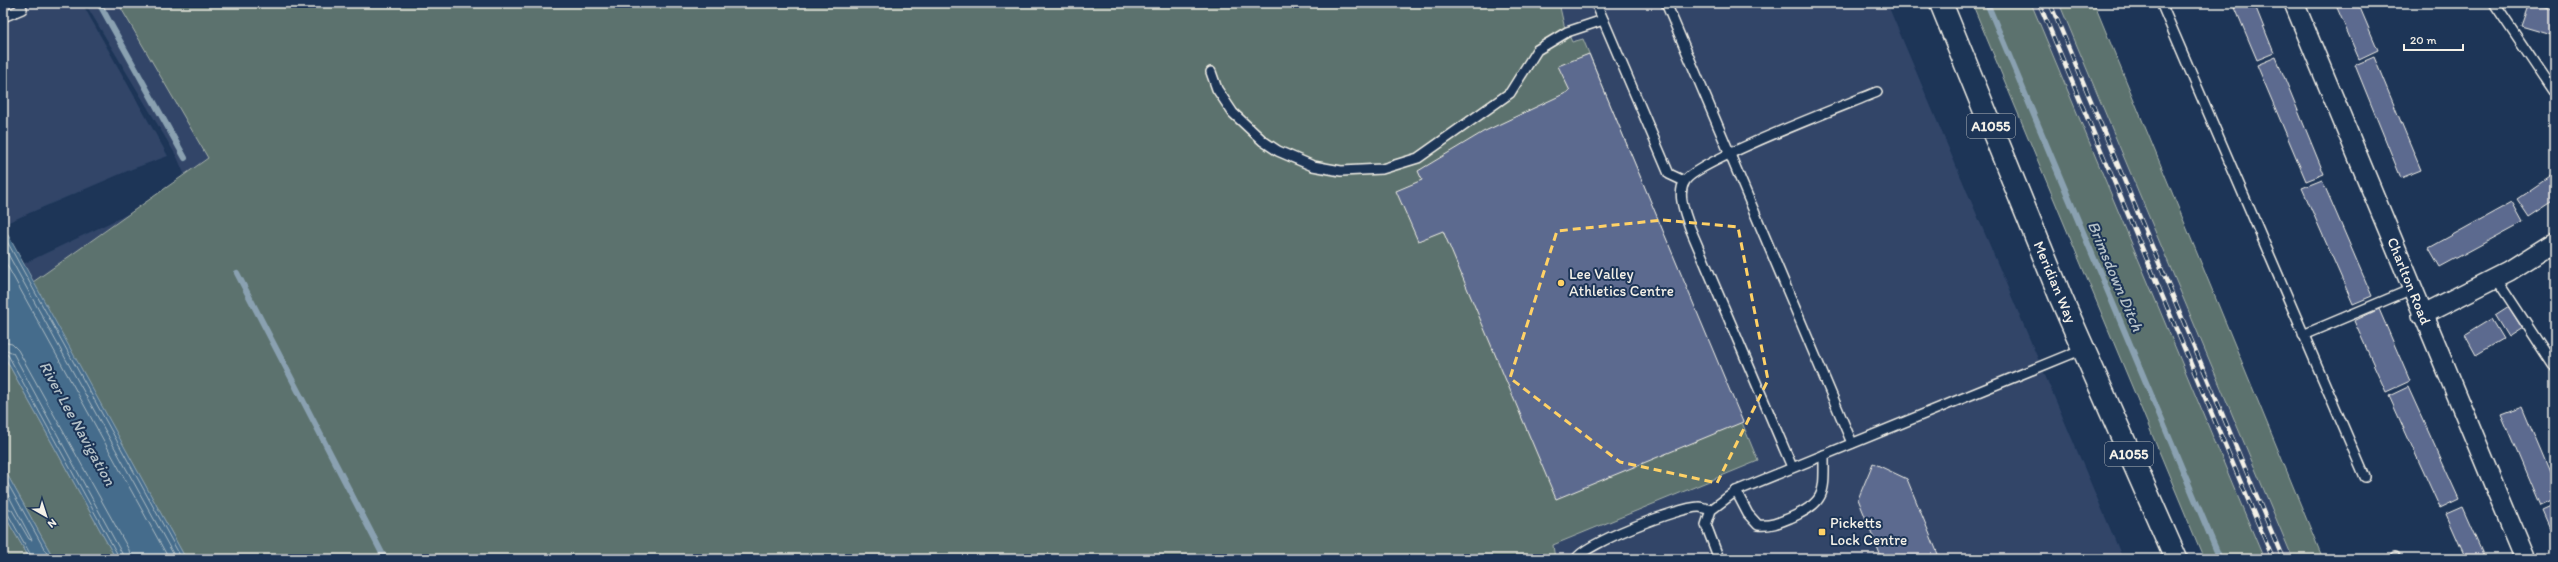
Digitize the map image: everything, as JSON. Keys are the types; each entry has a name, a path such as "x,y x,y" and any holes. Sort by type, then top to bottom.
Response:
{"main road":[{"name":"Meridian Way","path":"1941,3 2083,349 2176,559"}],"street":[{"name":"Charlton Road","path":"2294,3 2422,315 2525,559"},
{"path":"2422,315 2496,278 2555,242"}],"lane":[{"path":"3,17 22,9 20,3"},
{"path":"1596,3 1669,174 1684,181"},
{"path":"1666,3 1852,443"},
{"path":"2161,3 2364,477"},
{"path":"2494,3 2555,94"},
{"path":"1211,72 1217,89 1233,114 1263,141 1278,151 1313,166 1341,171 1382,169 1418,158 1510,93 1537,50 1567,32 1603,20"},
{"path":"1792,467 1690,228 1681,196 1684,181 1693,172 1730,154 1877,92"},
{"path":"2496,278 2555,368"},
{"path":"2303,335 2412,289"},
{"path":"1719,559 1706,525 1711,510 1736,491 2083,349"},
{"path":"1736,491 1748,514 1758,525 1771,526 1809,510 1820,500 1824,485 1824,455"},
{"path":"1576,559 1586,548 1598,542 1664,516 1699,507 1711,510"}],"highlighted area":[{"path":"1663,220 1738,227 1768,380 1717,483 1620,462 1510,378 1557,231"}],"shaded area":[{"path":"3,3 82,3 168,156 132,169 4,224"},
{"path":"85,3 1887,3 2123,559 192,559 48,317 23,264 189,185 177,157"},
{"path":"2031,3 2059,3 2293,559 2264,559"}],"green space":[{"path":"118,3 1559,3 1564,25 1572,42 1583,39 1758,461 1553,545 1555,559 186,559 33,282 208,158"},
{"path":"1972,3 2031,3 2264,559 2204,559"},
{"path":"2059,3 2094,3 2323,559 2293,559"},
{"path":"3,354 116,559 54,559 3,467"},
{"path":"3,513 30,559 3,559"}],"water":[{"name":"River Lee Navigation","path":"3,226 186,559 116,559 3,354"},
{"path":"3,467 54,559 30,559 3,513"}],"building":[{"path":"2233,3 2254,3 2274,53 2257,60"},
{"path":"2335,3 2358,3 2378,50 2359,59"},
{"path":"2529,3 2555,9 2555,36 2521,26"},
{"path":"1589,54 1743,422 1556,499 1443,231 1418,241 1396,191 1422,180 1418,171 1483,132 1570,91 1558,66"},
{"path":"2276,57 2324,174 2306,181 2257,65"},
{"path":"2374,57 2421,170 2401,178 2355,65"},
{"path":"2555,173 2555,200 2529,217 2517,199"},
{"path":"2322,180 2372,296 2353,304 2302,188"},
{"path":"2512,202 2523,222 2440,267 2429,248"},
{"path":"2509,307 2522,328 2508,337 2495,316"},
{"path":"2379,309 2410,381 2386,392 2354,321"},
{"path":"2491,319 2503,339 2476,355 2465,335"},
{"path":"2408,387 2459,499 2440,508 2389,396"},
{"path":"2522,406 2555,484 2555,499 2540,506 2501,414"},
{"path":"1873,463 1907,479 1940,559 1882,559 1858,499"},
{"path":"2555,505 2555,541 2542,511"},
{"path":"2462,507 2485,559 2466,559 2446,514"}],"waterway":[{"path":"99,3 185,158"},
{"name":"Brimsdown Ditch","path":"1987,3 2220,559"},
{"path":"237,273 385,559"}],"railway":[{"path":"2039,3 2273,559"},
{"path":"2050,3 2283,559"}],"place":[{"name":"Lee Valley Athletics Centre","path":"1561,283"},
{"name":"Picketts Lock Centre","path":"1822,532"}]}
